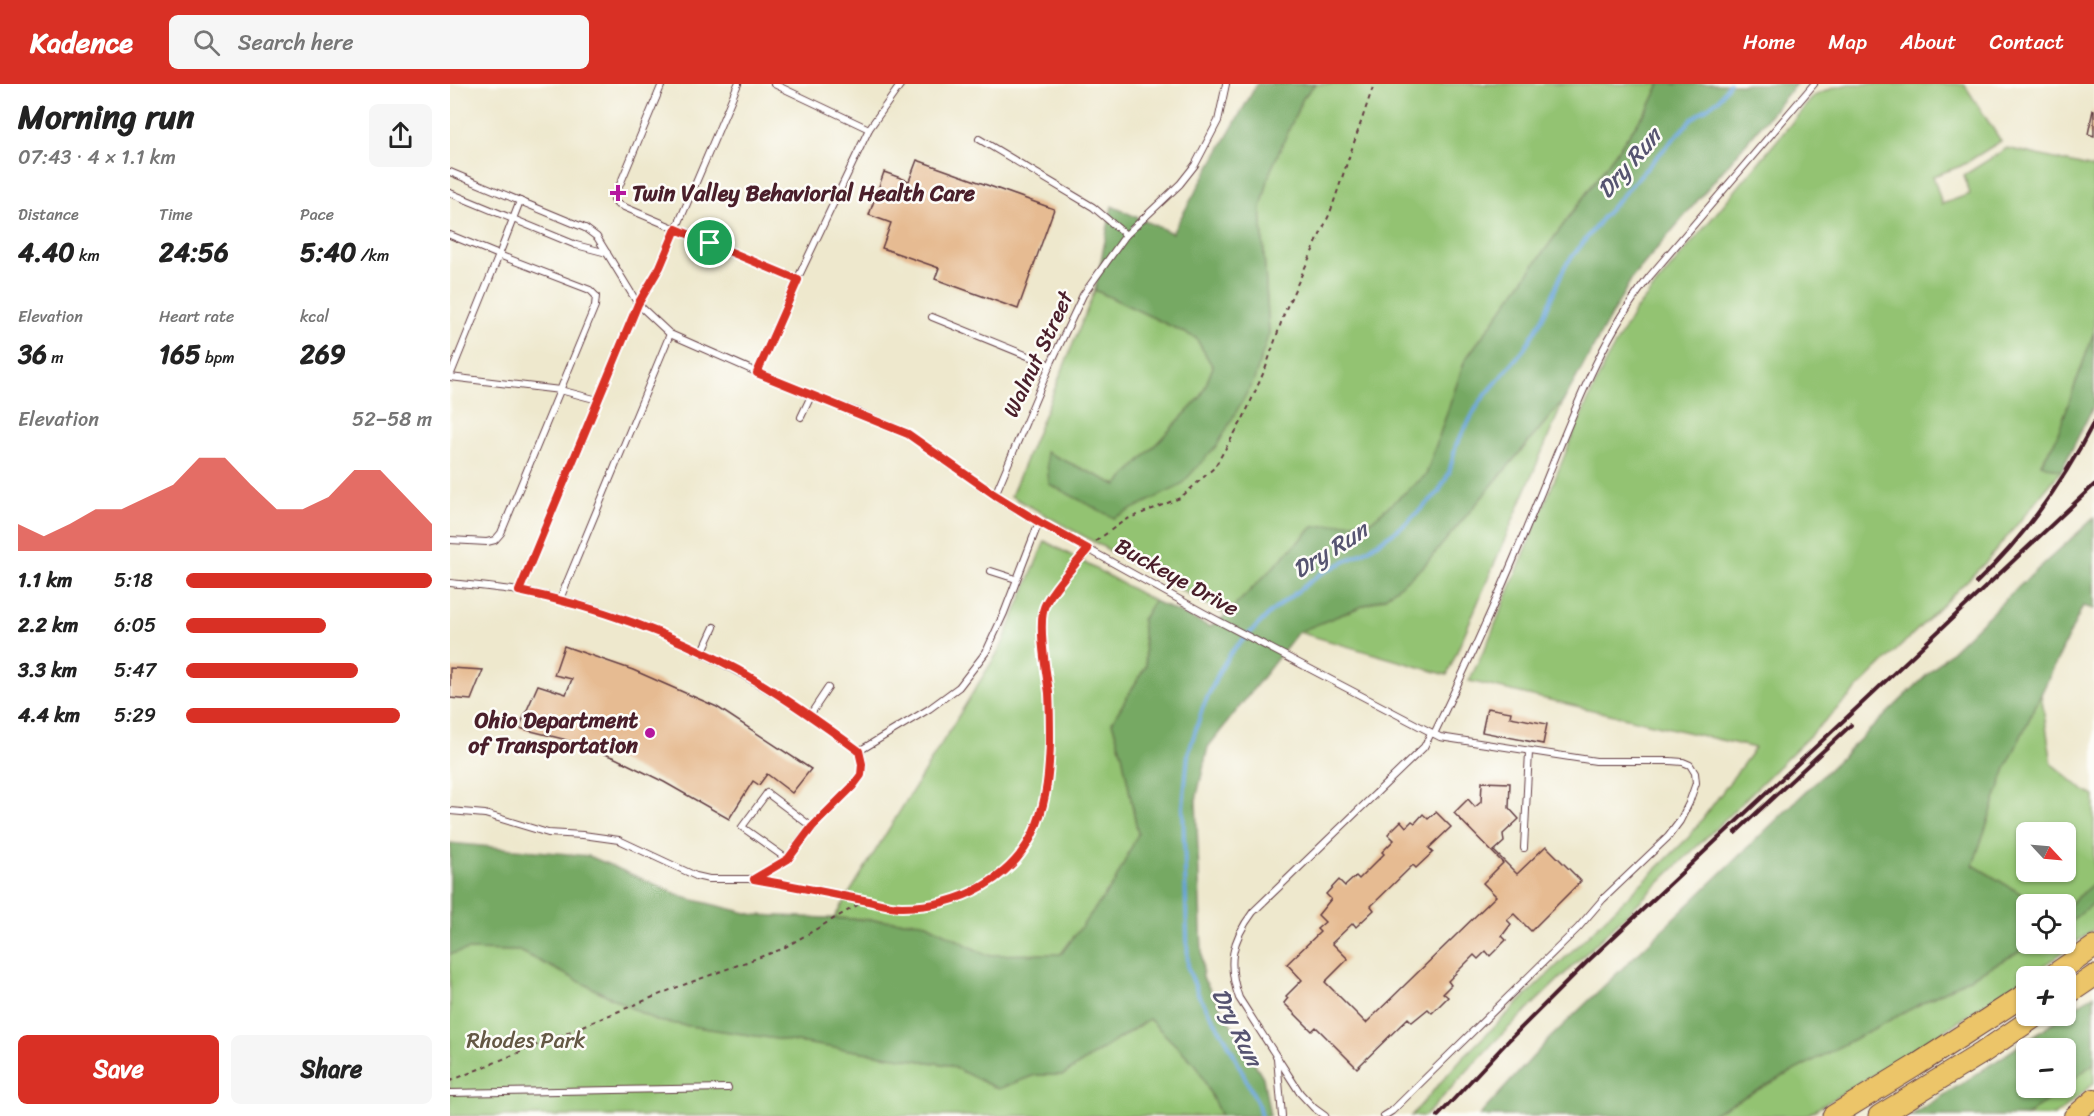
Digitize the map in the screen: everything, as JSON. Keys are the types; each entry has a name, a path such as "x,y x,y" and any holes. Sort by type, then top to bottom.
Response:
{"highway":[{"path":"2066,966 2094,947"},
{"path":"2076,988 2094,976"},
{"path":"1833,1116 2016,1000"},
{"path":"1880,1116 2021,1026"}],"main road":[{"path":"2073,1116 2094,1098"}],"lane":[{"path":"662,84 614,200 621,207 798,280"},
{"path":"519,591 638,304 660,267 738,84"},
{"path":"774,84 869,129"},
{"path":"757,373 869,129 901,84"},
{"name":"Walnut Street","path":"995,495 1050,365 1083,295 1126,236 1180,184 1195,165 1218,121 1226,84"},
{"path":"1325,1116 1300,1093 1239,998 1233,981 1233,954 1240,929 1253,912 1435,735 1497,601 1577,403 1611,331 1631,299 1814,84"},
{"path":"979,139 1093,207 1126,236"},
{"name":"Buckeye Drive","path":"450,172 585,228 597,237 638,304 670,334 811,396 855,411 908,434 995,495 1039,522 1210,617 1435,735 1596,761 1683,762 1690,765 1695,773 1696,783 1680,821 1668,837 1392,1111 1384,1116"},
{"path":"450,193 576,245 607,253"},
{"path":"520,201 450,376 560,390 598,400"},
{"path":"450,235 590,290 596,296 595,306 501,533 495,540 487,543 450,540"},
{"path":"932,317 1050,365"},
{"path":"560,599 670,334"},
{"path":"801,417 811,396"},
{"path":"859,751 929,709 959,687 986,652 1004,613 1039,522"},
{"path":"991,571 1016,579"},
{"path":"450,583 519,591 560,599 643,627 737,670 810,715 859,751 862,764 861,775 852,787 812,827 788,859 754,879 709,879 696,876 619,840 548,833 485,814 450,811"},
{"path":"702,653 714,627"},
{"path":"810,715 828,688"},
{"path":"1524,848 1529,752"},
{"path":"788,859 742,827 767,793 812,827"},
{"path":"1277,1058 1282,1116"},
{"path":"450,1093 728,1088"}],"path":[{"path":"754,879 900,907 951,901 973,893 992,881 1029,843 1044,803 1048,781 1049,696 1044,652 1043,610 1054,591 1101,536 1125,520 1180,498 1214,468 1243,419 1266,367 1285,311 1330,213 1374,84"},
{"path":"450,1081 675,988 782,949 866,900"}],"green space":[{"path":"1257,84 1315,84 1303,98 1270,172 1261,208 1269,333 1254,380 1218,444 1180,486 1114,518 1049,484 1046,452 1117,485 1201,397 1213,367 1196,338 1095,290 1112,206 1172,233"},
{"path":"1315,84 1660,84 1649,107 1465,360 1426,475 1371,521 1313,527 1226,615 1011,496 1095,290 1196,338 1213,367 1201,397 1117,485 1046,452 1114,518 1269,333 1261,208 1270,172 1303,98"},
{"path":"1660,84 1796,84 1632,278 1564,400 1423,567 1385,597 1298,632 1208,747 1196,800 1203,978 1263,1077 1270,1116 1221,1116 1197,1066 1149,1019 1063,1075 1035,1075 998,1089 949,1065 657,1021 520,951 468,950 450,954 450,843 589,856 686,898 755,915 923,922 986,955 1061,954 1114,883 1138,834 1122,754 1112,722 1146,666 1142,620 1154,601 1210,627 1226,615 1313,527 1371,521 1426,475 1465,360 1649,107"},
{"path":"1849,84 1964,84 2001,141 1961,166 1933,176 1942,204 1970,194 1964,175 2007,148 2094,168 2094,332 2056,439 2041,463 2061,471 1988,560 1714,830 1496,1040 1425,1116 1411,1116 1462,1058 1689,837 1755,748 1469,681 1488,642 1575,430 1606,361 1634,312 1814,96"},
{"path":"2094,332 2094,405 2061,471 2041,464 2056,439"},
{"path":"1564,400 1447,675 1298,632 1385,597 1423,567"},
{"path":"2094,518 2094,609 2083,606 2006,768 1973,865 2021,894 2016,894 2016,953 1708,1116 1479,1116 1550,1038 2014,591"},
{"path":"1045,541 1154,601 1142,620 1146,666 1112,722 1122,754 1138,834 1114,883 1061,954 986,955 923,922 834,918 1001,647"},
{"path":"2041,694 2052,764 2083,790 2094,796 2094,883 2076,898 2076,894 2021,894 1973,865 2006,768"},
{"path":"2094,883 2094,902 2076,917 2076,898"},
{"path":"2094,902 2094,929 2076,942 2076,917"},
{"name":"Rhodes Park","path":"468,950 520,951 657,1021 949,1065 998,1089 1035,1075 1063,1075 1149,1019 1197,1066 1221,1116 450,1116 450,954"},
{"path":"2016,953 2060,954 2043,966 2016,966 2016,984 1917,1049 1805,1116 1708,1116"},
{"path":"2094,994 2094,1063 2076,1077 2076,1038 2030,1038 2047,1026 2076,1026 2076,1006"},
{"path":"2016,1047 2016,1098 2050,1098 2026,1116 1910,1116"},
{"path":"2094,1063 2094,1083 2055,1116 2026,1116 2050,1098 2076,1098 2076,1077"}],"building":[{"path":"2094,110 2094,136 2088,134"},
{"path":"917,160 1054,209 1018,309 935,279 939,268 882,248 891,223 869,215 884,172 909,181"},
{"name":"Ohio Department of Transportation","path":"564,646 633,670 717,707 811,769 792,793 767,774 759,785 753,781 729,819 664,782 615,758 563,739 519,728 538,685 566,694 572,679 554,675"},
{"path":"450,668 483,670 471,700 450,698"},
{"path":"1487,708 1511,712 1510,717 1547,724 1543,744 1482,732"},
{"path":"1482,782 1510,783 1509,808 1519,819 1503,834 1504,842 1494,851 1517,874 1546,846 1581,881 1531,931 1514,914 1507,920 1511,924 1502,936 1506,940 1490,956 1486,951 1478,959 1474,955 1448,981 1451,985 1443,993 1448,997 1432,1013 1428,1009 1412,1022 1408,1018 1357,1068 1316,1027 1312,1031 1284,1003 1288,998 1286,996 1302,980 1287,964 1320,932 1317,929 1325,922 1318,915 1331,899 1326,894 1339,880 1345,886 1356,876 1359,879 1384,854 1382,852 1394,840 1388,834 1401,821 1406,827 1412,821 1415,823 1423,814 1428,819 1436,812 1451,827 1429,848 1433,852 1416,868 1413,865 1371,906 1374,910 1356,927 1353,923 1332,943 1348,959 1325,982 1366,1023 1496,896 1483,883 1503,863 1454,813 1468,799 1475,807 1481,802"}],"waterway":[{"name":"Dry Run","path":"1261,1116 1258,1104 1227,1041 1199,996 1188,968 1183,807 1188,754 1203,707 1220,670 1232,651 1272,611 1320,574 1364,552 1403,526 1438,493 1449,473 1456,445 1479,403 1524,349 1543,318 1565,266 1603,217 1643,172 1692,119 1719,99 1729,84"}],"railway":[{"path":"1976,583 2011,546 2042,507 2070,466 2094,422"},
{"path":"1438,1116 1510,1039 1588,961 2094,485"},
{"path":"1735,833 1851,725"}],"place":[{"name":"Twin Valley Behaviorial Health Care","path":"618,193"},
{"name":"Ohio Department of Transportation","path":"650,733"}],"route":[{"path":"676,229 710,243 798,280 757,373 908,434 995,495 1088,549 1054,591 1043,610 1050,742 1048,781 1037,825 1029,843 1019,856 992,881 973,893 951,901 900,907 754,879 788,859 812,827 852,787 861,775 862,764 859,751 787,700 737,670 702,653 595,610 560,599 519,591 638,304 660,267 676,229"}]}
